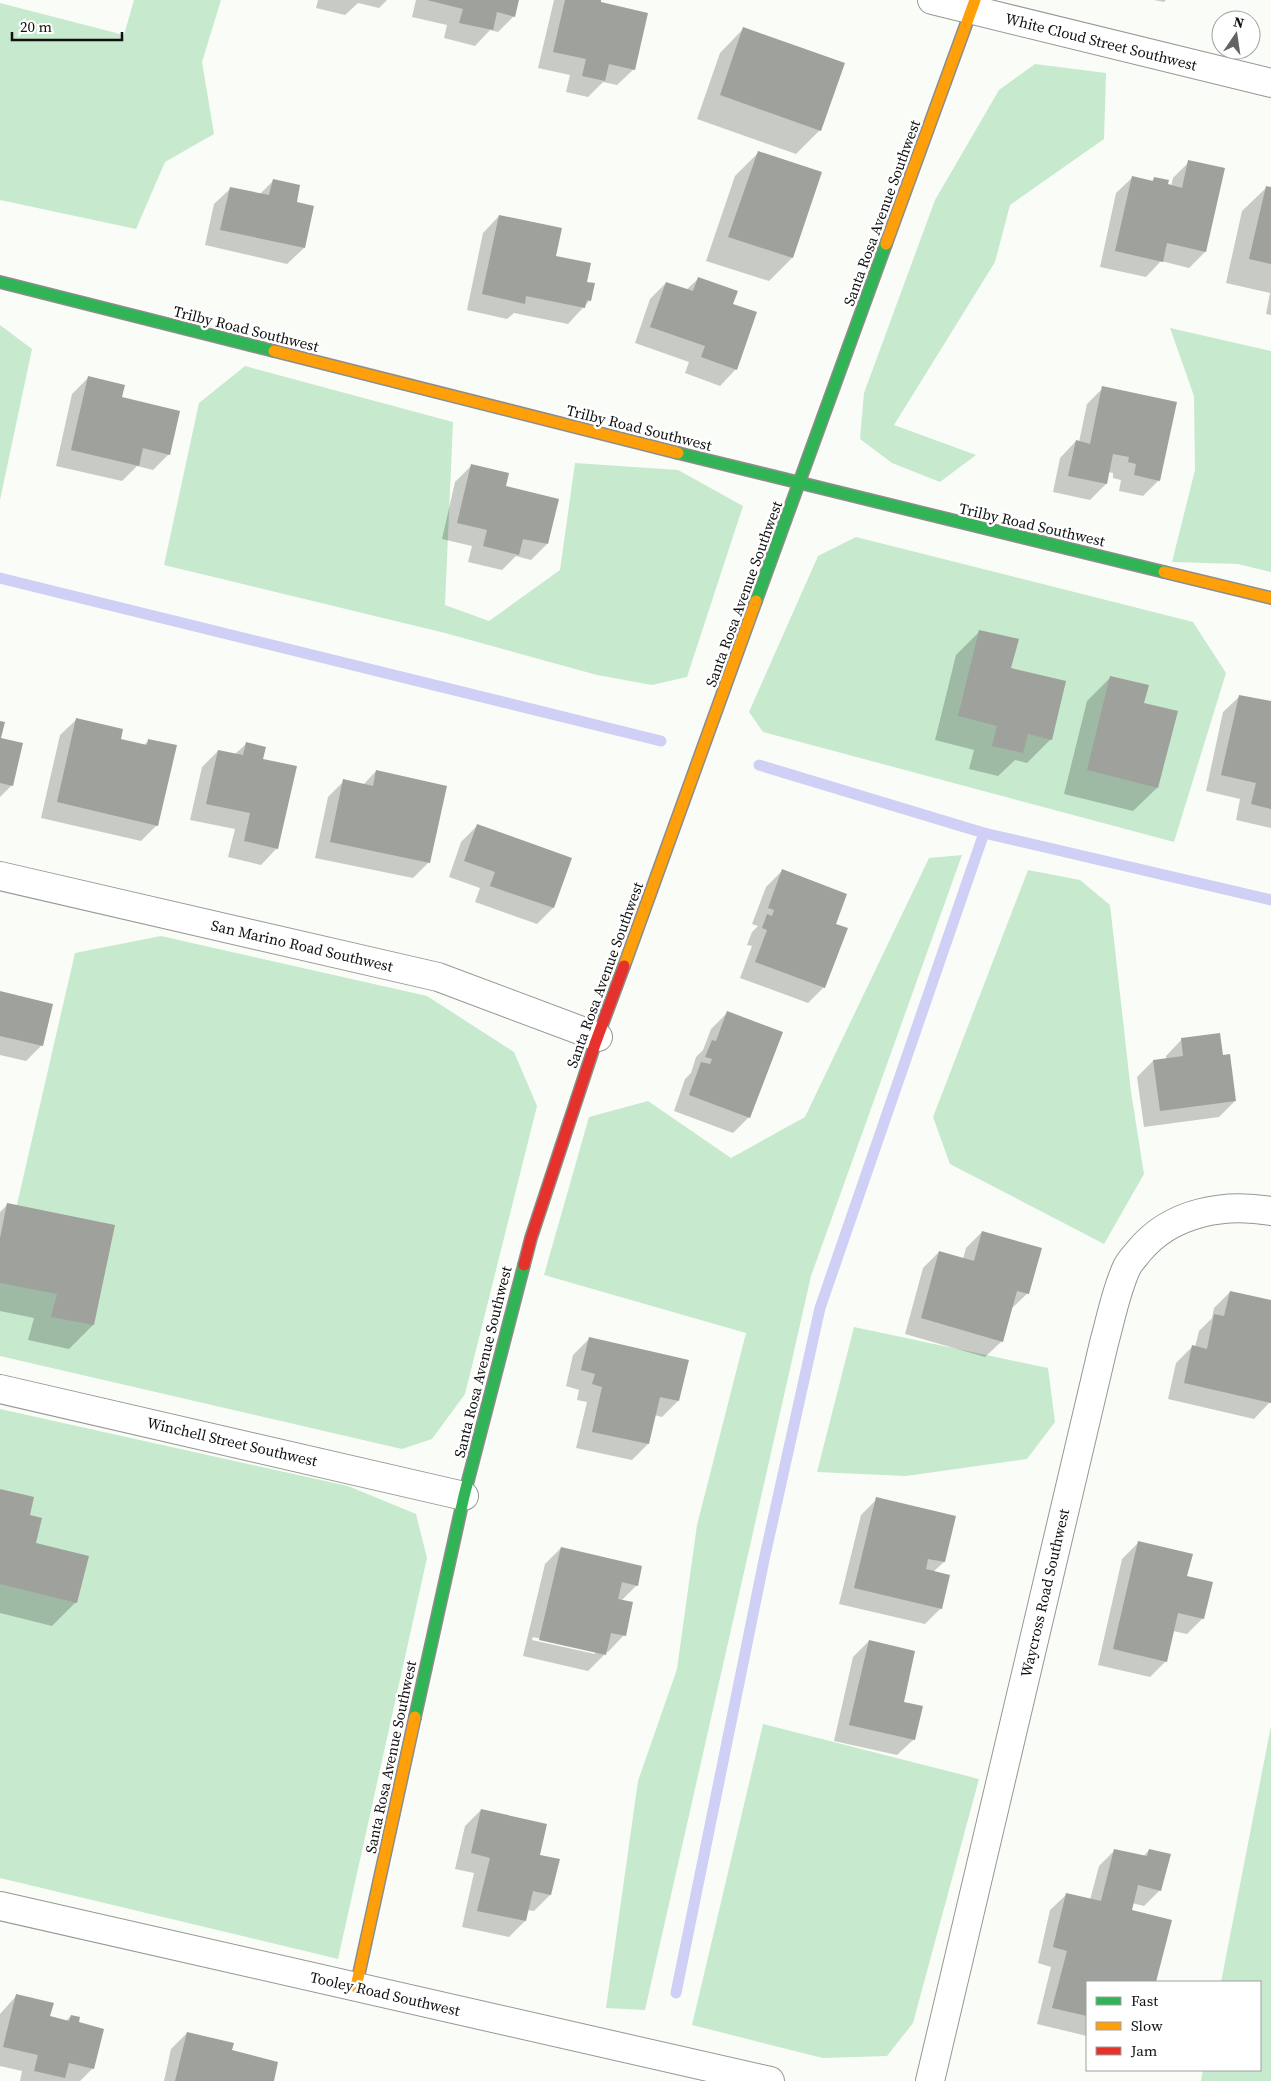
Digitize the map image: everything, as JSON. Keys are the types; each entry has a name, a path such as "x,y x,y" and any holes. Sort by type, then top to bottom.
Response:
{"street":[{"name":"White Cloud Street Southwest","path":"932,0 973,5 1271,83"},
{"name":"Santa Rosa Avenue Southwest","path":"356,1987 464,1496 531,1238 598,1036 973,5"},
{"name":"Trilby Road Southwest","path":"0,282 800,484 1271,598"},
{"name":"San Marino Road Southwest","path":"0,876 438,977 598,1036"},
{"name":"Waycross Road Southwest","path":"930,2081 1104,1343 1117,1294 1128,1265 1146,1243 1167,1227 1188,1216 1210,1210 1230,1208 1252,1208 1271,1211"},
{"name":"Winchell Street Southwest","path":"0,1389 464,1496"},
{"name":"Tooley Road Southwest","path":"0,1906 770,2081"}],"green space":[{"path":"134,0 221,0 202,62 214,134 165,162 136,229 0,200 0,3 124,35"},
{"path":"1035,64 1106,73 1104,139 1010,205 995,262 894,425 976,455 940,482 892,463 860,439 864,393 935,200 999,90"},
{"path":"0,325 32,349 0,500"},
{"path":"1170,328 1271,351 1271,572 1238,564 1172,562 1195,470 1194,396"},
{"path":"245,366 453,422 445,605 489,621 560,570 575,463 678,470 743,506 687,677 652,685 597,675 445,633 164,565 199,403"},
{"path":"856,537 1193,622 1226,673 1174,842 763,732 749,712 818,556"},
{"path":"962,855 811,1276 645,2010 606,2008 638,1781 677,1669 697,1525 746,1333 544,1275 589,1117 648,1101 731,1158 805,1117 929,858"},
{"path":"1028,870 1080,880 1110,905 1131,1092 1144,1174 1104,1244 950,1164 933,1117"},
{"path":"161,936 427,996 514,1052 537,1106 465,1394 432,1439 402,1449 0,1356 0,1278 75,953"},
{"path":"854,1327 1048,1368 1055,1422 1027,1459 906,1476 817,1472"},
{"path":"0,1409 348,1486 416,1514 427,1558 338,1959 0,1878"},
{"path":"763,1724 979,1779 913,2023 887,2056 823,2058 692,2025"},
{"path":"1271,1726 1271,2081 1201,2081 1203,2071 1261,2071 1261,1981 1221,1981"}],"building":[{"path":"427,0 519,0 515,17 497,12 493,30 459,23 463,9"},
{"path":"565,0 601,0 601,2 648,13 635,70 609,64 605,81 582,76 586,59 553,52"},
{"path":"743,27 845,63 821,131 720,95"},
{"path":"758,151 822,172 793,258 728,237"},
{"path":"1188,160 1225,168 1206,252 1167,243 1163,262 1115,251 1132,176 1153,181 1154,177 1169,180 1168,184 1182,188"},
{"path":"273,179 300,185 297,202 314,206 305,248 220,230 230,187 269,195"},
{"path":"1266,186 1271,187 1271,264 1249,259"},
{"path":"499,215 562,228 556,256 591,263 587,282 595,283 591,301 587,300 585,308 526,296 525,304 482,294"},
{"path":"698,277 738,291 733,304 757,312 737,370 701,357 705,346 650,327 666,282 693,291"},
{"path":"88,376 125,385 122,397 180,411 170,455 143,448 139,466 71,450"},
{"path":"1102,386 1177,402 1160,481 1134,475 1136,464 1128,462 1129,457 1113,454 1107,484 1068,476 1076,440 1090,444"},
{"path":"471,464 509,473 506,486 559,499 548,544 523,539 519,555 483,546 487,530 457,523"},
{"path":"979,630 1019,639 1011,668 1066,681 1052,740 1028,734 1023,753 992,746 997,726 958,716"},
{"path":"1110,676 1149,685 1144,703 1178,711 1158,788 1087,770"},
{"path":"1239,695 1271,701 1271,809 1251,804 1256,783 1221,775"},
{"path":"76,718 123,729 121,739 147,745 148,739 177,745 158,826 57,802"},
{"path":"0,721 5,722 1,738 23,743 13,786 0,783"},
{"path":"246,742 266,747 263,759 297,766 278,849 244,841 250,813 206,804 218,750 243,755"},
{"path":"376,770 447,786 430,863 330,842 343,779 373,786"},
{"path":"477,824 572,858 554,908 490,886 495,872 464,861"},
{"path":"782,869 847,894 836,924 848,928 825,988 755,962 767,930 762,928 767,914 772,916 774,910 768,908"},
{"path":"0,991 53,1004 43,1046 0,1036"},
{"path":"727,1011 783,1032 750,1118 689,1095 701,1062 710,1064 712,1059 705,1057 712,1040 716,1041"},
{"path":"1220,1033 1223,1055 1230,1054 1236,1101 1160,1111 1153,1060 1183,1056 1181,1038"},
{"path":"7,1203 115,1225 94,1325 51,1317 57,1294 0,1283 0,1238"},
{"path":"982,1231 1042,1248 1029,1294 1017,1291 1003,1342 921,1318 939,1251 974,1261"},
{"path":"1230,1291 1271,1300 1271,1403 1184,1383 1192,1345 1207,1349 1214,1314 1224,1316"},
{"path":"589,1337 689,1360 679,1401 660,1397 649,1444 592,1432 602,1387 592,1384 595,1374 581,1370"},
{"path":"0,1489 34,1497 30,1515 42,1518 36,1543 89,1556 77,1603 0,1584"},
{"path":"876,1497 956,1516 945,1562 928,1559 926,1569 950,1575 942,1609 854,1588"},
{"path":"1138,1541 1193,1554 1187,1576 1213,1582 1204,1619 1178,1613 1167,1662 1113,1649"},
{"path":"561,1547 642,1566 638,1586 622,1582 618,1599 633,1602 626,1636 611,1633 606,1655 539,1640"},
{"path":"869,1640 915,1651 904,1702 923,1706 915,1740 849,1725"},
{"path":"481,1809 547,1824 540,1855 560,1859 551,1895 533,1891 526,1921 477,1911 490,1858 471,1853"},
{"path":"1114,1849 1147,1856 1149,1849 1171,1854 1161,1891 1138,1885 1132,1910 1172,1920 1156,1981 1086,1981 1086,2016 1052,2008 1067,1951 1053,1947 1066,1893 1101,1901"},
{"path":"16,1994 54,2003 50,2016 69,2021 71,2015 80,2017 79,2022 104,2029 94,2069 69,2063 65,2078 34,2071 38,2055 3,2047"},
{"path":"187,2032 234,2043 232,2050 278,2062 274,2081 175,2081"}],"waterway":[{"path":"0,578 661,741"},
{"path":"759,765 984,833 1271,900"},
{"path":"676,1993 764,1560 820,1308 984,833"}],"traffic: fast":[{"path":"756,601 886,244"},
{"path":"0,282 274,351"},
{"path":"678,453 1164,572"},
{"path":"415,1717 464,1496 524,1265"}],"traffic: slow":[{"path":"886,244 975,0"},
{"path":"274,351 678,453"},
{"path":"1164,572 1271,598"},
{"path":"624,966 756,601"},
{"path":"356,1987 415,1717"}],"traffic: jam":[{"path":"524,1265 531,1238 595,1044 624,966"}]}
